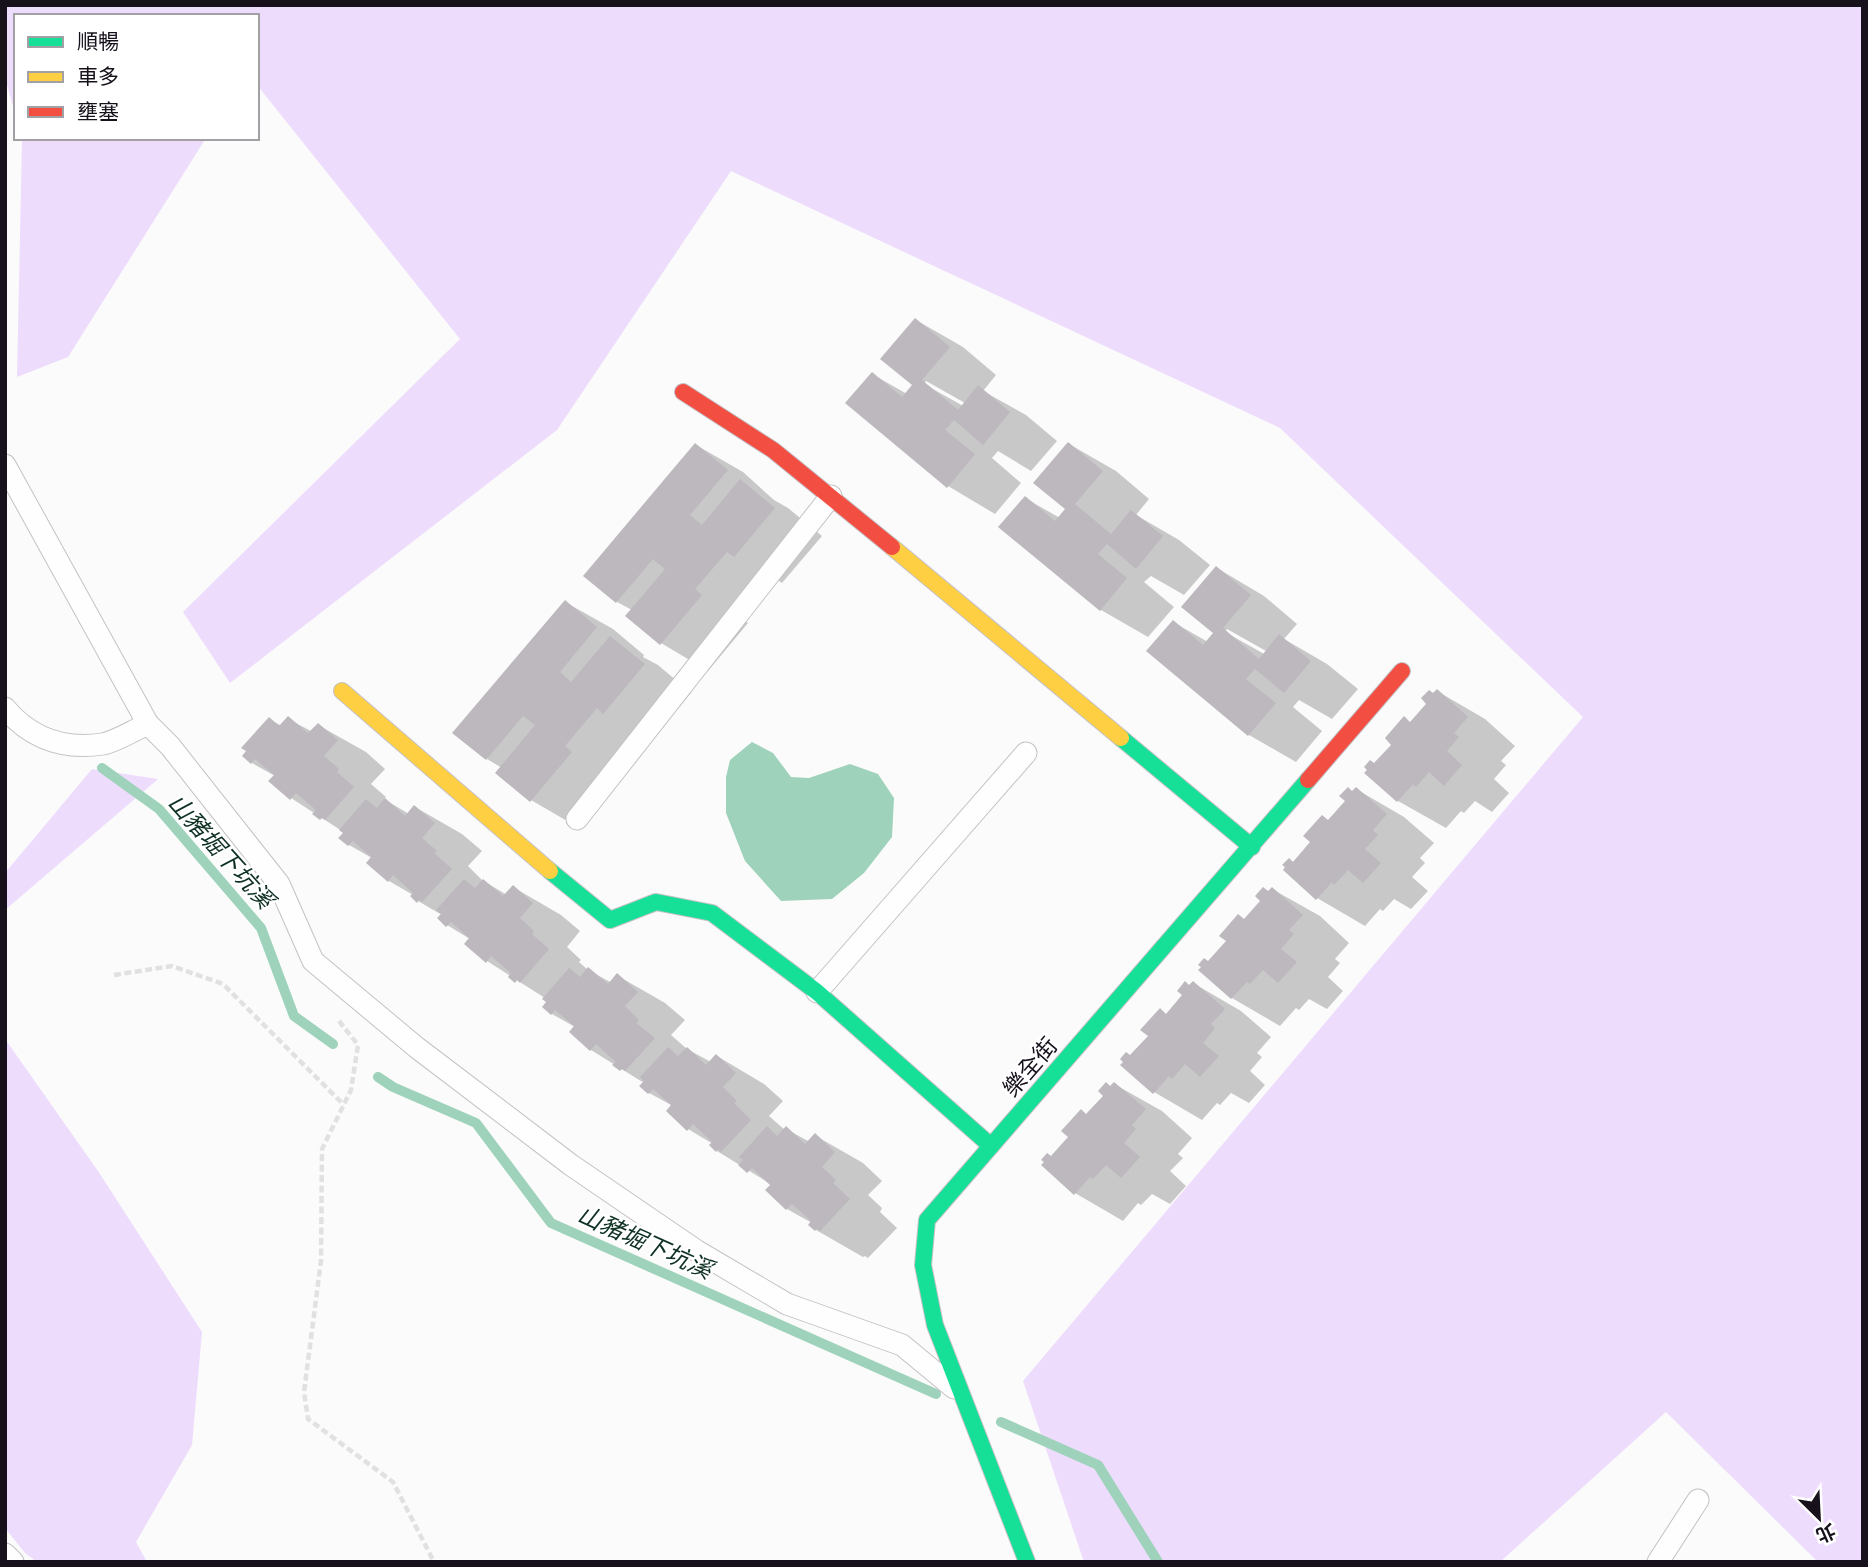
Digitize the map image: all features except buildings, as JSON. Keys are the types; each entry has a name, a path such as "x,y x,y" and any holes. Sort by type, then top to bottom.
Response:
{"street":[{"path":"683,392 773,450 831,496 1252,846"},
{"name":"樂全街","path":"1027,1562 935,1325 923,1265 927,1220 1402,671"},
{"path":"342,691 554,875 610,920 656,902 712,913 817,992 991,1146"}],"lane":[{"path":"5,465 148,724 170,746 279,884 313,961 406,1038 571,1165 696,1251 787,1304 902,1345 964,1396"},
{"path":"577,819 831,496"},
{"path":"5,708 39,737 63,744 104,744 148,724"},
{"path":"817,992 1026,753"},
{"path":"1658,1562 1698,1500"},
{"path":"5,1554 13,1562"}],"path":[{"path":"114,975 173,966 223,984 344,1105"},
{"path":"333,1013 358,1045 351,1090 322,1149 321,1261 304,1392 308,1419 393,1482 434,1562"}],"shaded area":[{"path":"5,5 1863,5 1863,1562 1818,1562 1666,1412 1500,1562 1084,1562 1023,1381 1583,717 1280,428 731,171 557,430 230,683 183,612 460,339 259,88 259,14 14,14 14,110 5,78"},
{"path":"22,140 205,140 68,357 17,377"},
{"path":"752,742 773,753 791,777 809,778 850,764 878,774 894,798 892,837 864,873 832,899 781,901 745,861 726,813 726,777 730,760"},
{"path":"92,769 158,779 5,910 5,873"},
{"path":"5,1039 98,1171 202,1332 192,1445 136,1542 147,1562 37,1562 25,1553 5,1528"}],"waterway":[{"name":"山豬堀下坑溪","path":"102,768 159,809 261,928 294,1016 333,1044"},
{"name":"山豬堀下坑溪","path":"378,1077 393,1087 476,1123 551,1223 936,1394"},
{"name":"山豬堀下坑溪","path":"1001,1422 1098,1465 1158,1562"}],"traffic: fast":[{"path":"1121,738 1252,847"},
{"path":"1027,1562 935,1325 923,1265 927,1220 1308,780"},
{"path":"550,871 610,920 656,902 712,913 817,992 991,1146"}],"traffic: slow":[{"path":"892,547 1121,738"},
{"path":"342,691 550,871"}],"traffic: jam":[{"path":"683,392 773,450 892,547"},
{"path":"1308,780 1402,671"}]}
